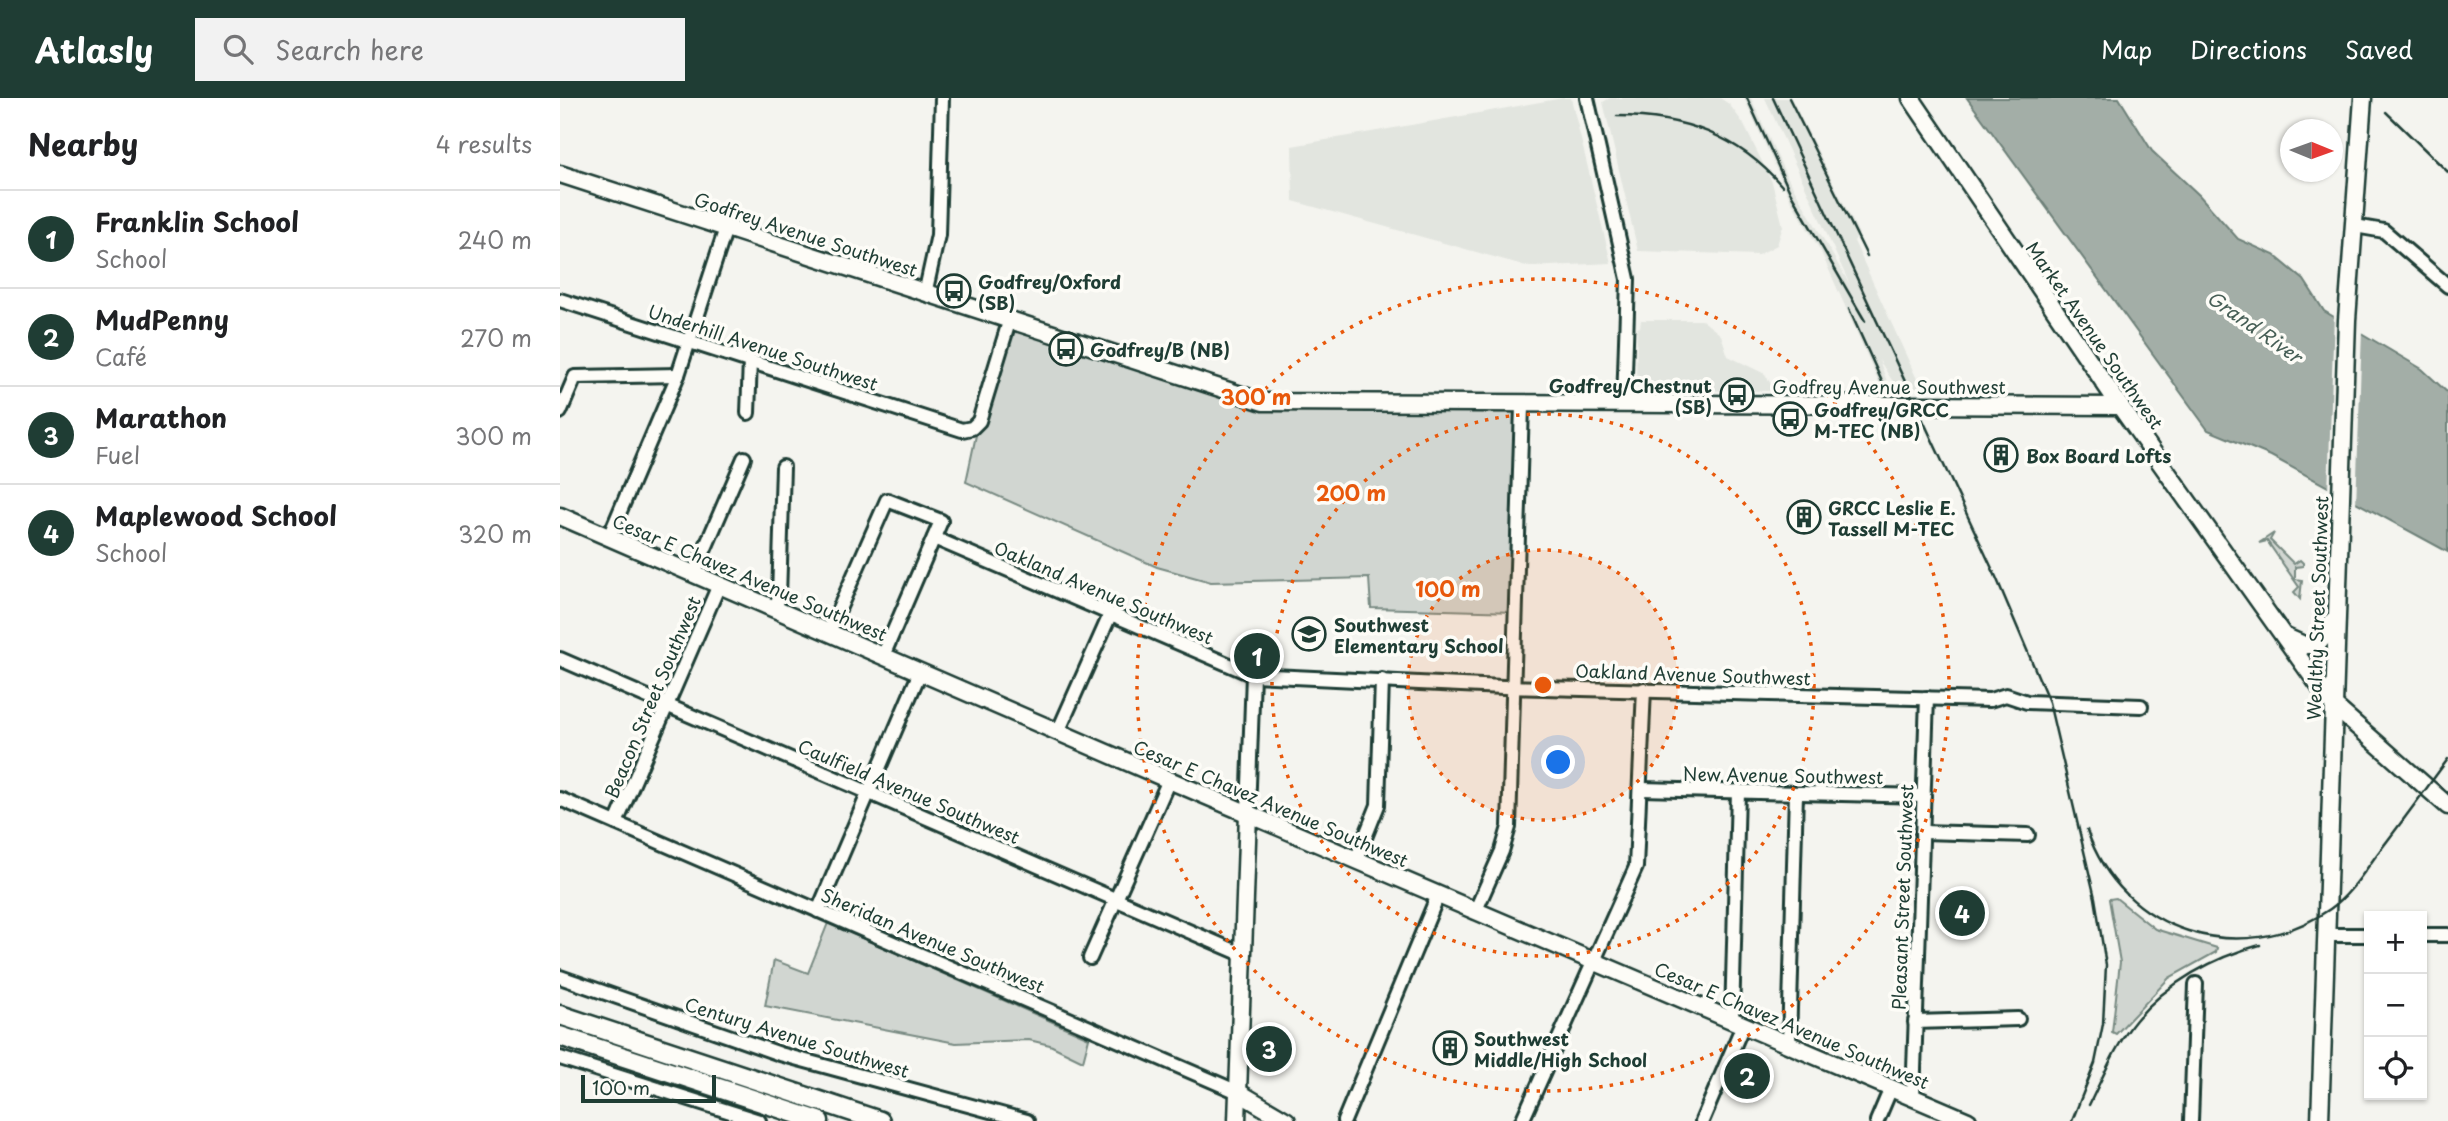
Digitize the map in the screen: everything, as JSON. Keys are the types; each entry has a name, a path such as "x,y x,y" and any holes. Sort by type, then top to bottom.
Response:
{"highway":[{"path":"560,1015 880,1121"},
{"path":"560,1036 819,1121"}],"main road":[{"name":"Market Avenue Southwest","path":"1911,98 2120,406 2332,704 2448,806"},
{"name":"Wealthy Street Southwest","path":"2320,1121 2347,320 2362,98"},
{"name":"Godfrey Avenue Southwest","path":"560,174 1009,322 1263,402 2120,406"},
{"name":"Cesar E Chavez Avenue Southwest","path":"560,516 1475,912 1968,1121"},
{"path":"2284,636 2304,645 2317,645 2327,633 2337,610"},
{"path":"1237,1118 1248,813"},
{"name":"Sheridan Avenue Southwest","path":"1238,1092 1287,1121"}],"street":[{"path":"925,294 938,235 943,98"},
{"path":"1587,98 1628,279 1624,404"},
{"path":"2355,226 2384,231 2448,286"},
{"path":"609,537 678,375 726,228"},
{"name":"Underhill Avenue Southwest","path":"560,300 967,430 979,421 1009,322"},
{"path":"748,413 750,361"},
{"path":"560,412 575,377 678,375"},
{"path":"1475,912 1500,855 1508,827 1522,405"},
{"path":"694,574 744,458"},
{"path":"775,609 779,597 783,467"},
{"path":"829,632 888,499 941,522 883,656"},
{"name":"Oakland Avenue Southwest","path":"934,538 1253,675 1513,687 1990,700 2006,695 2027,702 2141,706"},
{"name":"Beacon Street Southwest","path":"617,823 719,585"},
{"path":"1058,732 1110,615"},
{"name":"Caulfield Avenue Southwest","path":"560,659 1244,955"},
{"path":"818,911 920,672"},
{"path":"1248,813 1253,675"},
{"path":"1356,860 1378,805 1382,680"},
{"path":"1522,1121 1636,867 1644,689"},
{"name":"Pleasant Street Southwest","path":"1913,1098 1927,698"},
{"path":"1090,958 1169,780"},
{"name":"New Avenue Southwest","path":"1641,789 1924,796"},
{"path":"1702,1121 1737,1023 1738,791"},
{"path":"1789,1044 1796,793"},
{"name":"Sheridan Avenue Southwest","path":"560,799 1238,1092"},
{"path":"1922,832 2028,835"},
{"path":"1343,1121 1438,895"},
{"path":"2326,935 2364,935"},
{"path":"2427,935 2448,936"},
{"name":"Century Avenue Southwest","path":"560,977 780,1054 1027,1121"},
{"path":"2191,1121 2196,984"},
{"path":"1915,1022 2018,1019"},
{"path":"560,1058 721,1115 759,1121"},
{"path":"1877,1121 1891,1088"}],"shaded area":[{"path":"1571,98 1611,263 1530,267 1293,201 1292,146"},
{"path":"1610,98 1720,98 1729,104 1743,123 1772,182 1783,226 1777,245 1758,255 1638,251 1603,102"},
{"path":"1744,98 1751,98 1785,173 1850,285 1765,98 1791,98 1859,234 1854,241 1921,388 1897,388 1879,360 1888,384 1881,387 1821,252 1790,199"},
{"path":"1641,320 1702,320 1721,335 1728,356 1765,374 1775,391 1641,390 1636,384 1637,328 1640,327"},
{"path":"1009,322 1254,400 1522,406 1516,612 1371,608 1369,578 1211,582 1157,567 966,482 979,421"},
{"path":"2274,533 2270,540 2294,564 2300,560 2303,563 2303,566 2295,567 2295,579 2302,580 2300,599 2294,592 2299,587 2267,541 2259,543"},
{"path":"2116,898 2155,929 2217,948 2216,952 2169,978 2116,1034 2112,1032 2120,962 2109,899"},
{"path":"828,923 1089,1038 1083,1061 1050,1045 1029,1040 956,1043 765,1006 774,960 808,973"}],"water":[{"name":"Grand River","path":"1967,98 2119,98 2152,151 2199,195 2238,239 2274,255 2304,280 2324,311 2422,369 2448,393 2448,552 2271,456 2208,430"}],"pier":[{"path":"2334,313 2362,330 2356,506 2328,492"}],"railway":[{"path":"1747,98 1789,190 1865,321"},
{"path":"1773,98 1996,577 2049,702 2095,898 2106,965 2103,1024 2095,1063 2072,1121"},
{"path":"1789,98 1867,256"},
{"path":"2386,112 2448,172"},
{"path":"1617,116 1664,120 1708,132 1747,154 1782,186"},
{"path":"1849,309 1884,386"},
{"path":"2087,830 2104,865 2127,894 2156,916 2188,931 2223,938 2260,937 2296,927 2330,909 2344,897 2448,759"},
{"path":"2089,1105 2122,1039 2148,1007 2192,973 2260,945"}],"place":[{"name":"Godfrey/Oxford (SB)","path":"954,291"},
{"name":"Godfrey/B (NB)","path":"1066,349"},
{"name":"Godfrey/Chestnut (SB)","path":"1737,395"},
{"name":"Godfrey/GRCC M-TEC (NB)","path":"1790,419"},
{"name":"Box Board Lofts","path":"2001,455"},
{"name":"GRCC Leslie E. Tassell M-TEC","path":"1804,517"},
{"name":"Southwest Elementary School","path":"1309,634"},
{"name":"Franklin School","path":"1257,656"},
{"name":"Maplewood School","path":"1962,913"},
{"name":"Southwest Middle/High School","path":"1450,1048"},
{"name":"Marathon","path":"1269,1049"},
{"name":"MudPenny","path":"1747,1076"}]}
